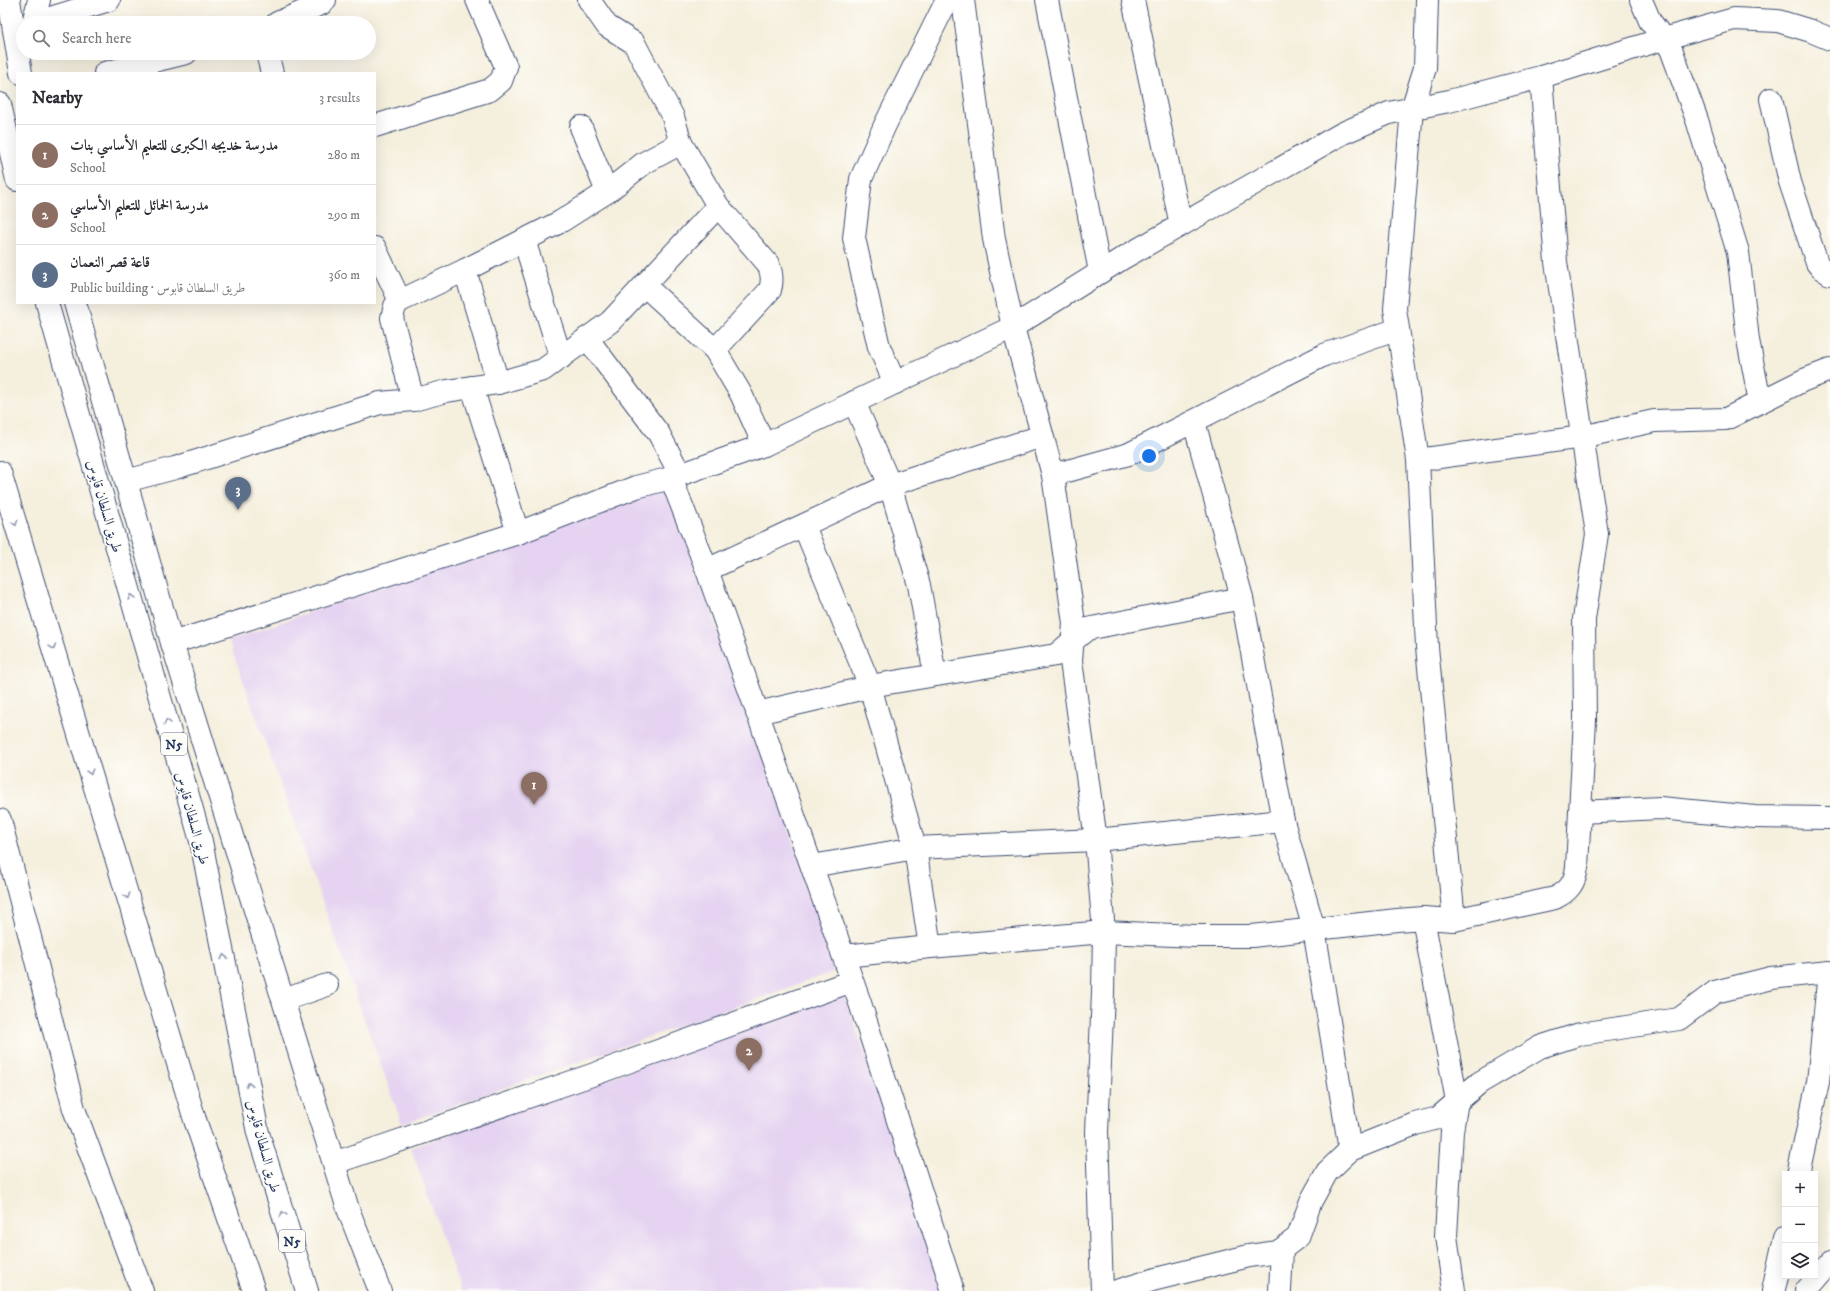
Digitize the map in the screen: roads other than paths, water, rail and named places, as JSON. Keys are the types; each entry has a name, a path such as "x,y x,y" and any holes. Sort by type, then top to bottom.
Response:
{"main road":[{"path":"9,0 20,16"},
{"path":"31,16 39,0"},
{"path":"59,16 102,4 109,0"},
{"path":"293,16 321,4 325,0"},
{"path":"376,126 490,90 501,81 506,67 477,0"},
{"path":"589,0 607,26 634,43 674,117 681,143 718,206 768,264 772,272 770,290 715,350"},
{"path":"895,383 879,347 854,238 861,179 885,125 947,0"},
{"path":"963,0 994,239 1013,327 1053,475 1074,623 1071,661 1096,840 1104,932 1097,1132 1102,1291"},
{"path":"1047,0 1100,272"},
{"path":"1133,0 1181,225"},
{"path":"1427,0 1425,68 1412,109 1395,310 1418,460 1427,647 1454,920"},
{"path":"1641,0 1650,21 1671,49 1694,113 1738,252 1748,340 1760,402"},
{"path":"172,643 518,533 636,487 676,476 764,445 1013,327 1100,272 1343,133 1389,114 1449,101 1541,77 1734,19 1778,21 1830,39"},
{"path":"21,72 22,60"},
{"path":"109,72 158,60"},
{"path":"269,60 272,72"},
{"path":"844,956 1104,932 1196,936 1252,936 1424,918 1454,920 1555,898 1564,894 1571,887 1576,877 1585,720 1584,619 1597,534 1556,262 1541,77"},
{"path":"1771,99 1790,182 1817,263 1821,268 1830,274"},
{"path":"0,104 16,176"},
{"path":"581,127 607,192"},
{"path":"413,400 392,318 395,306 400,301 560,222 607,192 644,163 681,143"},
{"path":"126,481 175,468 380,403 413,400 446,391 498,383 543,370 610,322 718,206"},
{"path":"524,240 561,358"},
{"path":"376,250 400,301"},
{"path":"465,270 498,383"},
{"path":"644,285 715,350 741,394 764,445"},
{"name":"طريق السلطان قابوس","path":"47,304 201,841 258,1133 307,1291"},
{"path":"75,304 172,643 348,1209 380,1291"},
{"path":"1053,475 1129,454 1324,355 1398,329"},
{"path":"587,338 659,434 676,476 757,713 844,956 953,1291"},
{"path":"1418,460 1582,437 1654,421 1726,419 1804,380 1830,370"},
{"path":"472,387 518,533"},
{"path":"854,402 890,485 919,585 935,676"},
{"path":"1194,422 1242,598 1283,821 1314,929 1350,1150"},
{"path":"707,570 890,485 1042,436"},
{"path":"0,472 194,1120 254,1291"},
{"path":"804,526 870,686 915,848 930,947"},
{"path":"757,713 870,686 1056,655 1087,629 1242,598"},
{"path":"1580,812 1660,808 1755,818 1830,818"},
{"path":"0,820 74,1109 142,1291"},
{"path":"812,866 915,848 1096,840 1283,821"},
{"path":"1424,918 1457,1102 1452,1131 1446,1236 1454,1291"},
{"path":"1117,1291 1156,1279 1250,1256 1278,1252 1298,1237 1311,1201 1328,1172 1350,1150 1415,1124 1438,1118 1479,1083 1540,1047 1580,1034 1679,1019 1715,992 1771,978 1829,972 1818,1082 1799,1171"},
{"path":"334,1163 590,1076 852,981"},
{"path":"284,1000 327,985"},
{"path":"1773,1291 1783,1243"},
{"path":"1280,1291 1282,1249"},
{"path":"1806,1291 1830,1263"}],"place":[{"name":"قاعة قصر النعمان","path":"238,510"},
{"name":"مدرسة خديجه الكبرى للتعليم الأساسي بنات","path":"534,805"},
{"name":"مدرسة الخمائل للتعليم الأساسي","path":"749,1071"}]}
